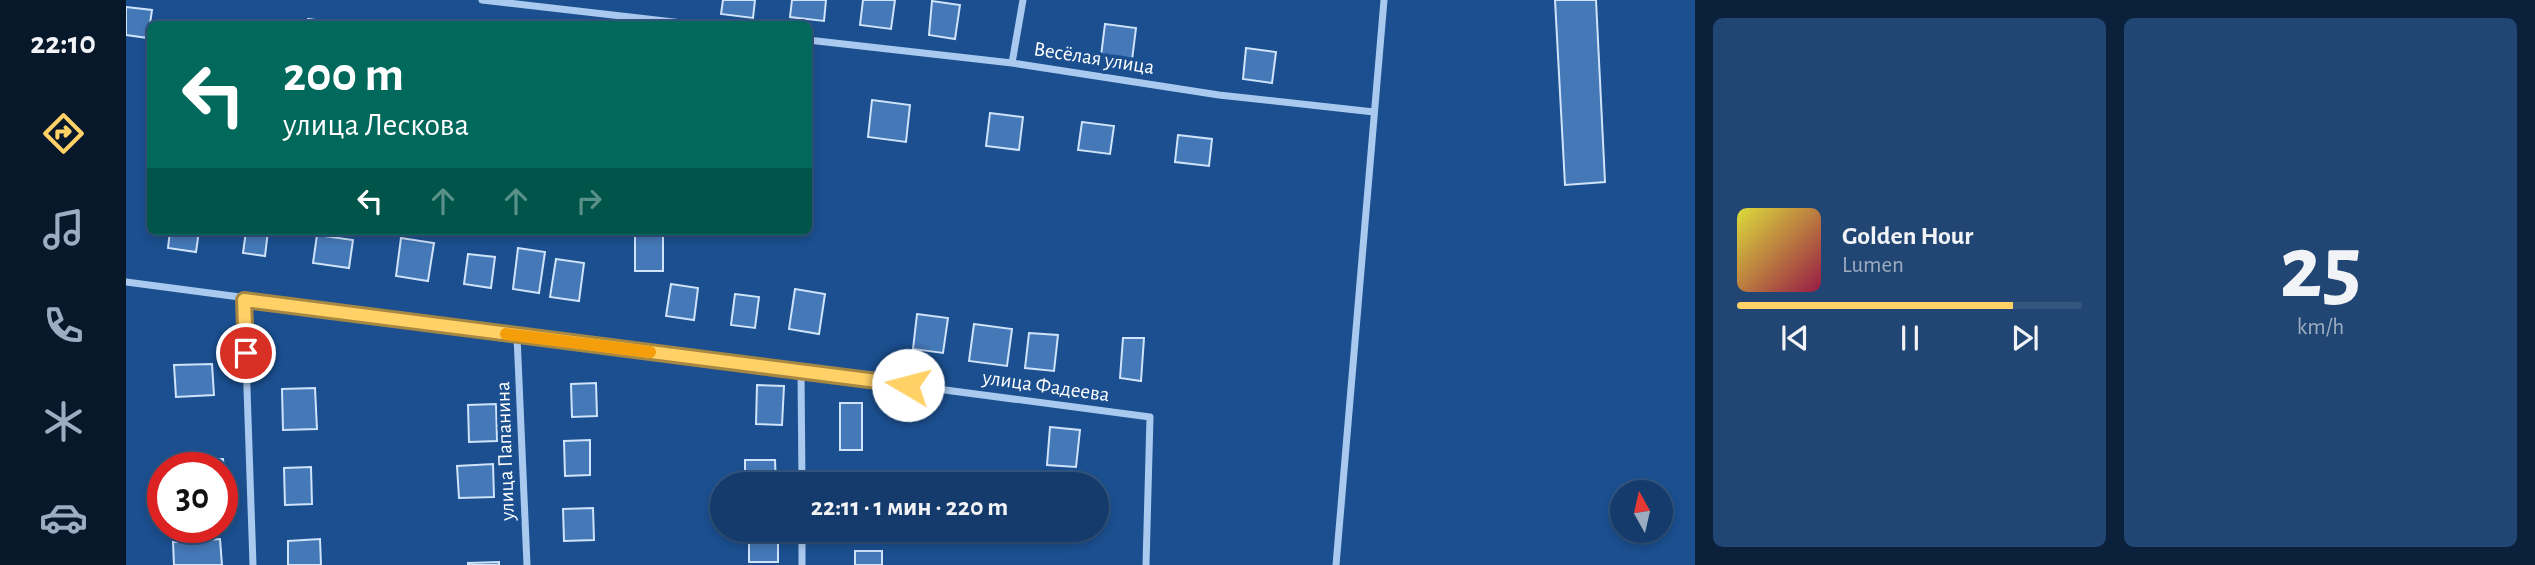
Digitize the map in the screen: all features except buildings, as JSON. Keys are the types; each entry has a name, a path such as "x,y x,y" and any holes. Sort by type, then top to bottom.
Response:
{"street":[{"path":"482,0 665,21"},
{"path":"1012,63 1023,0"},
{"path":"1336,565 1384,0"},
{"name":"Весёлая улица","path":"812,40 1012,63 1219,95 1374,112"},
{"name":"улица Фадеева","path":"126,282 517,336 1150,417 1146,565"},
{"path":"244,300 253,565"},
{"name":"улица Папанина","path":"517,336 527,565"},
{"path":"801,371 802,472"},
{"path":"802,542 802,565"}],"slow traffic":[{"path":"506,334 650,352"}],"route":[{"path":"246,353 244,300 908,385"}]}
